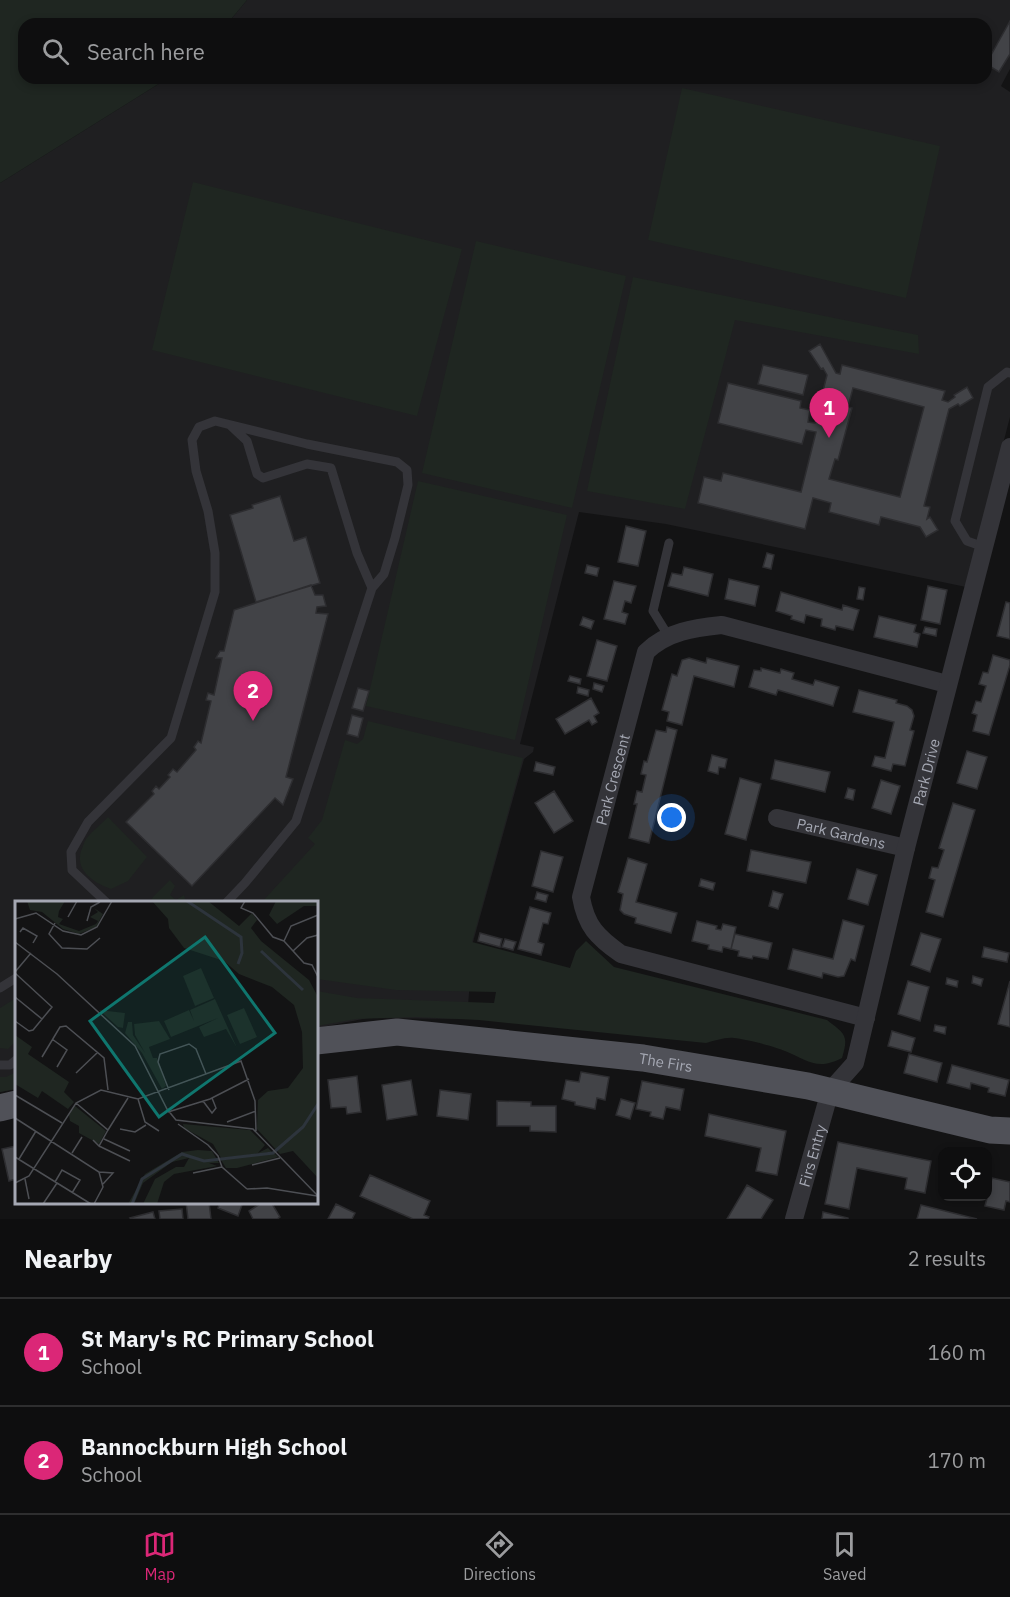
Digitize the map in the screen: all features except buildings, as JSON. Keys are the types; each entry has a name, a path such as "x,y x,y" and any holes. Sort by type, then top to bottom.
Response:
{"main road":[{"name":"The Firs","path":"318,1041 397,1032 643,1058 830,1091 990,1130 1010,1131"},
{"path":"0,1108 15,1104"}],"street":[{"name":"Park Drive","path":"830,1091 855,1063 947,684 1010,447"},
{"name":"Park Crescent","path":"866,1018 621,954 591,928 584,915 581,897 646,652 651,646 685,629 722,625 947,684"},
{"name":"Park Gardens","path":"777,818 906,848"},
{"name":"Firs Entry","path":"794,1219 830,1091"}],"lane":[{"path":"984,547 967,541 955,521 988,387 1007,372 1010,373"},
{"path":"105,901 72,870 70,852 88,822 171,738 215,592 216,553 208,511 196,471 192,440 199,428 215,422 398,462 407,470 408,485 384,574 372,588 296,820 245,884 228,901"},
{"path":"230,425 247,441 258,474 263,478 307,464 331,468 357,553 372,588"},
{"path":"669,543 653,611 669,637"},
{"path":"0,988 15,979"},
{"path":"0,1065 10,1065 15,1061"}],"shaded area":[{"path":"0,0 247,0 232,18 18,18 18,84 158,84 0,183"},
{"path":"247,0 1010,0 1010,69 1001,86 1010,92 1010,417 966,587 666,524 579,512 520,744 534,747 533,752 524,759 473,942 467,1019 368,1018 318,1028 318,901 15,901 15,1089 0,1092 0,183 158,84 992,84 992,18 232,18"},
{"path":"682,88 940,146 906,298 648,240"},
{"path":"193,182 462,249 417,416 152,350"},
{"path":"476,241 626,276 572,508 422,473"},
{"path":"633,277 918,335 919,354 735,320 685,509 587,491"},
{"path":"418,481 567,515 515,740 366,706"},
{"path":"368,721 523,758 472,942 570,968 576,951 586,941 614,967 827,1020 844,1036 842,1058 826,1064 812,1063 774,1047 734,1038 706,1043 479,1020 415,1017 356,1019 318,1026 318,991 357,998 494,1003 496,992 396,990 318,979 318,901 263,901 315,844 308,838 322,820 345,740 357,744 363,739"},
{"path":"108,817 147,857 128,881 111,889 87,875 80,858 86,839"},
{"path":"170,880 175,886 170,895 176,900 184,895 186,901 151,901"},
{"path":"15,999 15,1042 8,1049 0,1048 0,1008"},
{"path":"15,1072 15,1089 0,1092 0,1077"}],"place":[{"name":"St Mary's RC Primary School","path":"829,438"},
{"name":"Bannockburn High School","path":"253,721"}]}
